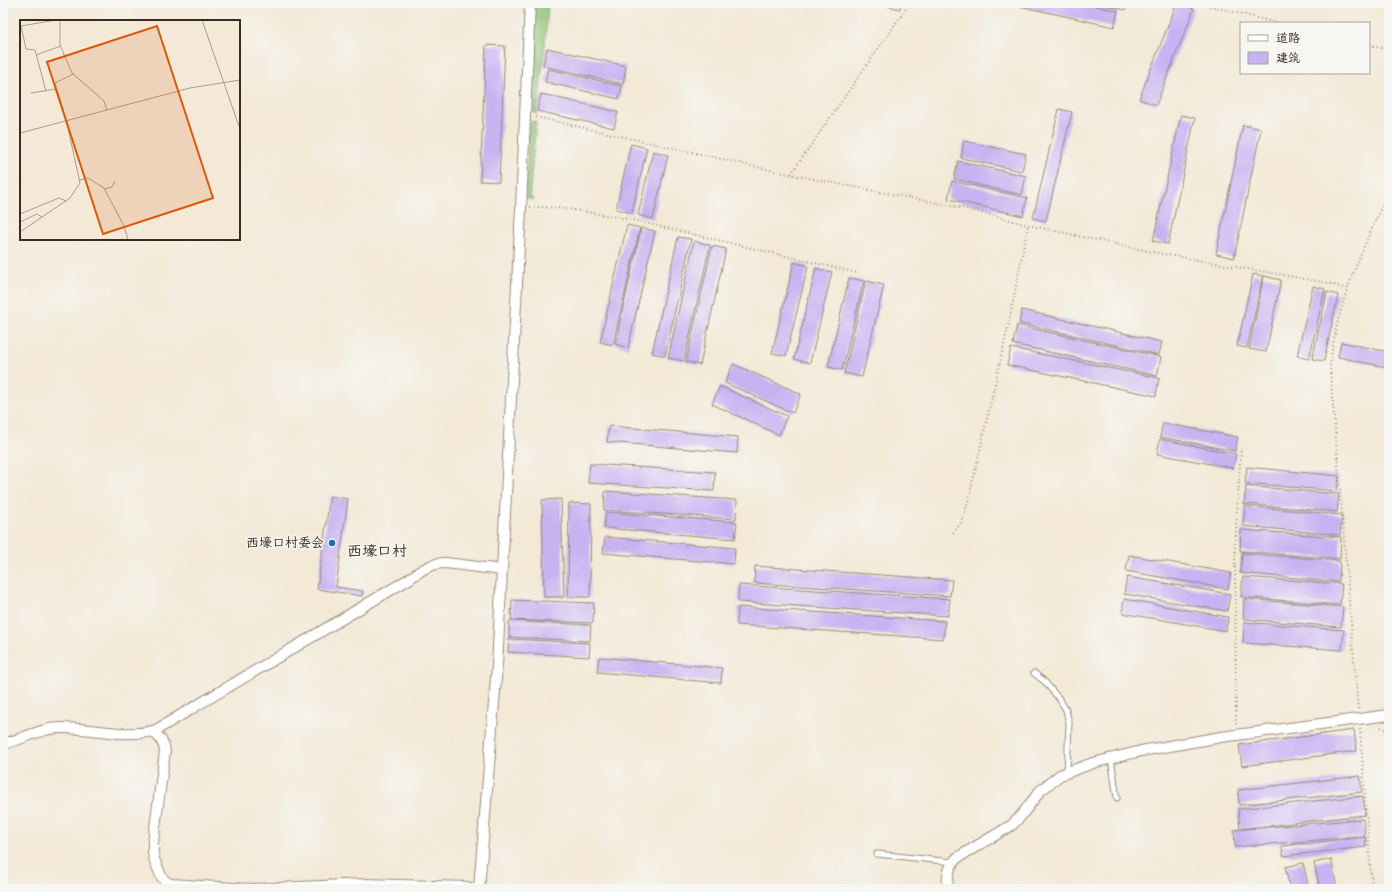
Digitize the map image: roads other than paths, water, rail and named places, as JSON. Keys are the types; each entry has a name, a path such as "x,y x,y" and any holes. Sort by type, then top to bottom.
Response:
{"street":[{"path":"479,889 497,666 521,208 530,3"},
{"path":"3,744 47,730 60,728 126,734 152,731 402,583 424,568 439,563 446,563 502,570"},
{"path":"947,889 948,872 957,858 1012,825 1040,792 1055,779 1067,773 1093,763 1141,751 1236,735 1389,715"},
{"path":"152,731 161,740 165,751 153,843 154,859 161,876 166,882 172,884 220,888 286,888 389,884 467,887 474,889"}],"lane":[{"path":"1034,673 1039,676 1060,700 1068,716 1067,773"},
{"path":"1111,758 1117,798"},
{"path":"877,854 954,862"}],"place":[{"name":"西壕口村委会","path":"332,543"}],"district":[{"name":"西壕口村","path":"377,551"}]}
